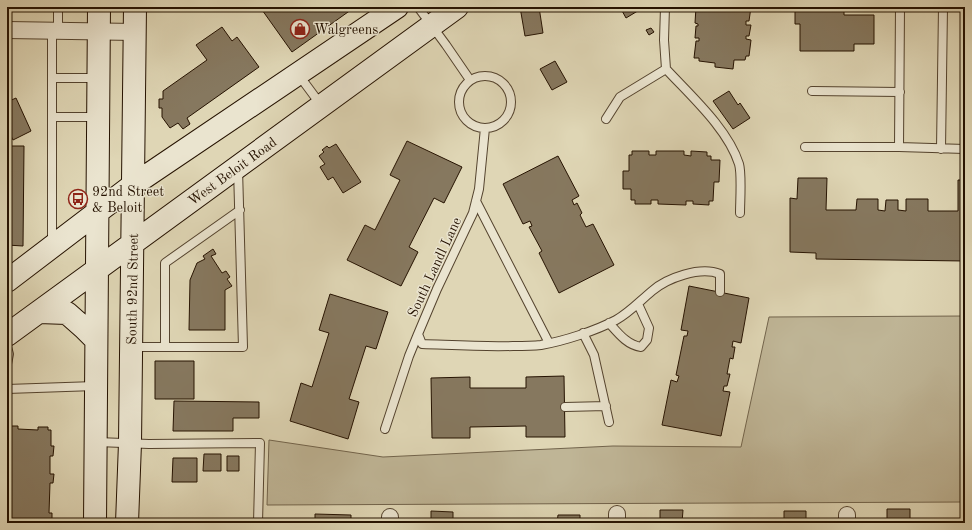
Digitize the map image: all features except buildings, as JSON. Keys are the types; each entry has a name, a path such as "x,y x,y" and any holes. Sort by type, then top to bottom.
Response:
{"main road":[{"path":"95,523 94,442 99,7"},
{"name":"South 92nd Street","path":"127,523 132,347 135,7"},
{"path":"7,281 133,185 397,7"},
{"name":"West Beloit Road","path":"7,335 457,7"},
{"path":"39,312 67,313 96,340"}],"street":[{"path":"7,30 135,32"}],"lane":[{"path":"52,247 52,78 58,7"},
{"path":"418,7 470,80"},
{"path":"665,7 664,40 666,69 701,106 729,142 739,165 740,213"},
{"path":"899,147 900,7"},
{"path":"941,149 942,7"},
{"path":"606,119 620,97 666,69"},
{"path":"298,74 321,106"},
{"path":"478,76 496,78 509,90 511,108 501,123 494,127 476,127 463,117 458,102 460,93 470,80 478,76"},
{"path":"52,78 98,78"},
{"path":"812,91 900,92"},
{"path":"52,117 98,116"},
{"name":"South Landl Lane","path":"485,128 479,189 473,213 437,289 418,334 422,344 484,347 540,345 572,338 617,320 653,290 669,281 681,276 698,272 713,271 720,274 720,292"},
{"path":"805,146 965,149"},
{"path":"132,347 243,347 238,166"},
{"path":"476,201 549,343"},
{"path":"165,347 165,263 240,210"},
{"path":"609,323 622,337 634,346 641,347 647,340 649,328 638,304"},
{"path":"385,429 409,356 418,334"},
{"path":"583,334 594,355 609,422"},
{"path":"7,347 9,354 7,364"},
{"path":"7,389 95,386"},
{"path":"565,407 606,406"},
{"path":"94,442 260,443 258,523"}],"shaded area":[{"path":"965,316 965,502 267,505 269,440 383,457 613,446 741,447 769,317"}],"place":[{"name":"Walgreens","path":"300,29"},
{"name":"92nd Street & Beloit","path":"78,199"}]}
